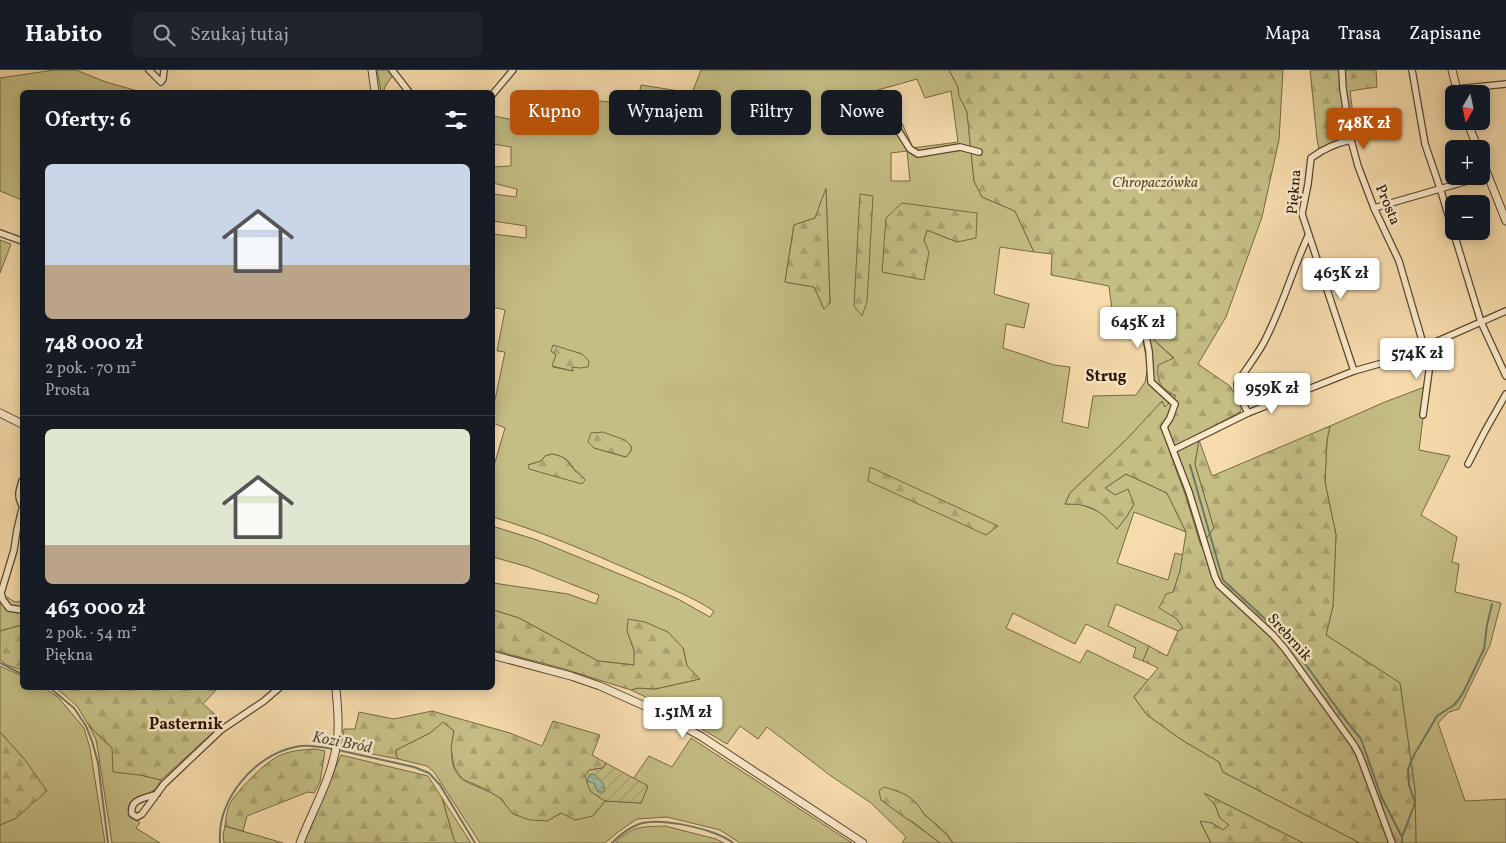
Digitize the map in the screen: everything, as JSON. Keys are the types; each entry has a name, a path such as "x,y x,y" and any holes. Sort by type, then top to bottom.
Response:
{"street":[{"path":"149,70 161,82 164,70"},
{"path":"392,70 407,90"},
{"path":"495,91 513,70"},
{"name":"Prosta","path":"1342,70 1351,140 1358,166 1374,208 1399,261 1428,345"},
{"path":"1412,70 1425,144 1480,322 1506,376"},
{"path":"1452,70 1456,85"},
{"path":"371,71 375,90"},
{"path":"1490,86 1506,84"},
{"path":"901,135 910,149 918,154 960,147 979,152"},
{"name":"Piękna","path":"1351,140 1320,151 1311,158 1302,214 1354,372"},
{"path":"1490,180 1506,221"},
{"path":"1374,208 1451,185"},
{"path":"0,233 20,240"},
{"path":"1248,413 1238,393 1237,384 1263,343 1284,300 1308,236"},
{"path":"1173,450 1248,413 1354,372 1386,362 1506,311"},
{"name":"Srebrnik","path":"1141,313 1149,351 1151,382 1175,404 1170,418 1164,427 1189,492 1215,577 1225,592 1273,635 1354,745 1368,775 1392,843"},
{"path":"1423,415 1432,349 1428,345"},
{"path":"1468,464 1484,431 1506,394"},
{"path":"0,413 20,423"},
{"path":"20,488 18,494 20,502"},
{"path":"20,516 14,550 2,593 2,600 9,608 20,610"},
{"path":"495,656 571,676 600,686 658,712 680,724 864,843"},
{"path":"157,794 133,803 131,808 132,814 138,817 142,814 157,794 164,784 221,730 264,701 277,690"},
{"path":"300,843 334,758 338,725 336,690"}],"green space":[{"path":"54,70 76,70 106,82 134,90 20,90 20,199 0,191 0,78"},
{"path":"377,70 391,70 393,75 384,90 381,90"},
{"path":"701,70 949,70 958,87 967,112 974,181 982,197 1015,211 1034,252 1000,247 994,294 1029,304 1024,328 1006,324 1003,348 1054,365 1070,367 1062,422 1088,428 1093,396 1136,395 1145,382 1148,366 1138,317 1146,315 1151,337 1174,359 1161,385 1176,396 1165,407 1162,402 1127,439 1070,493 1065,504 1080,504 1100,512 1117,529 1134,504 1105,488 1126,474 1167,493 1186,532 1134,512 1117,563 1168,580 1175,553 1183,555 1173,593 1177,619 1183,628 1178,631 1116,604 1108,626 1149,646 1143,661 1133,657 1136,648 1086,624 1075,644 1013,613 1006,628 1080,663 1087,650 1148,680 1134,697 1147,715 1182,740 1219,762 1223,772 1360,843 1303,843 1206,794 1215,805 1220,818 1230,825 1223,830 1212,823 1200,822 1211,843 953,843 947,834 923,813 917,804 895,790 881,800 940,843 902,843 906,837 871,803 831,776 767,727 758,739 740,726 727,744 654,701 631,690 638,688 655,689 700,679 687,666 683,648 627,631 634,650 635,665 598,661 519,618 495,611 495,583 568,594 596,604 599,595 528,567 495,558 495,527 537,540 646,585 678,599 710,617 714,611 687,596 603,558 549,536 495,518 495,462 505,428 495,424 495,400 505,352 497,351 505,310 495,308 495,234 526,238 526,226 495,221 495,194 516,197 517,189 495,184 495,167 511,166 511,147 495,144 495,116 510,119 510,135 599,135 599,101 609,102 609,135 721,135 721,90 693,90","holes":["907,151 910,181 891,181 891,153","826,190 830,303 824,309 814,287 785,282 794,225 815,218","902,204 957,242 927,230 924,240","554,346 582,354 589,361 572,367 573,371 553,367 556,355","625,440 631,446 631,451 626,457 594,448","552,454 567,460 582,476 528,465 541,461 545,456"]},
{"name":"Chropaczówka","path":"949,70 1283,70 1279,140 1262,217 1226,317 1198,364 1230,386 1242,406 1240,412 1169,450 1201,546 1214,528 1195,464 1199,440 1212,476 1330,426 1327,440 1325,482 1336,535 1333,606 1326,635 1400,683 1415,790 1416,843 1360,843 1223,772 1219,762 1182,740 1147,715 1134,697 1158,668 1143,661 1149,646 1167,656 1178,631 1183,628 1177,619 1159,608 1166,594 1173,592 1180,571 1186,532 1167,493 1126,474 1105,488 1115,495 1128,489 1134,504 1117,529 1094,509 1082,505 1065,504 1070,493 1127,439 1162,401 1165,407 1176,396 1163,387 1159,381 1158,371 1158,365 1174,358 1151,337 1146,316 1138,317 1112,310 1109,286 1051,275 1052,254 1034,252 1015,211 982,197 974,181 967,112 959,96 958,87"},
{"path":"1310,70 1376,70 1377,87 1350,91 1356,138 1320,154 1317,139"},
{"path":"641,85 673,90 640,90"},
{"path":"826,188 830,303 824,309 814,287 785,282 794,225 815,218"},
{"path":"860,194 873,196 867,302 862,316 854,306"},
{"path":"902,203 977,213 976,238 957,242 927,230 924,240 929,252 924,280 882,272 886,218"},
{"path":"0,240 11,244 0,273"},
{"path":"553,345 582,354 589,361 588,367 572,367 573,371 552,366 556,355 551,351"},
{"path":"1427,386 1419,450 1450,456 1421,515 1457,537 1452,562 1459,564 1455,592 1501,603 1490,645 1459,709 1449,712 1438,723 1465,801 1506,799 1506,843 1416,843 1415,790 1400,683 1326,635 1333,606 1336,535 1325,482 1327,440 1330,426"},
{"path":"603,432 625,440 631,446 631,451 626,457 594,448 588,442 591,433"},
{"path":"1199,440 1195,464 1214,528 1201,546 1169,449"},
{"path":"552,454 561,456 584,478 585,480 582,484 529,469 528,465 541,461 545,456"},
{"path":"870,467 998,526 986,535 868,481"},
{"path":"0,593 15,602 20,601 20,626 0,631"},
{"path":"495,611 519,618 598,661 634,665 634,650 627,631 628,619 645,622 668,632 683,648 687,666 700,679 655,689 638,688 631,690 561,668 495,651"},
{"path":"20,626 20,669 7,665 0,660 0,631"},
{"path":"0,666 20,675 20,690 47,690 58,697 84,728 90,748 105,843 0,843 0,825 16,818 25,760 0,732"},
{"path":"58,690 216,690 203,704 225,723 161,780 113,772 112,748 89,726 77,706"},
{"path":"432,711 510,733 542,746 553,721 600,735 592,755 606,763 603,768 589,770 590,791 605,801 593,816 575,820 561,813 547,821 530,820 513,814 500,798 462,779 454,766 451,748 454,731 443,722 430,733 396,750 398,759 342,748 344,729 355,729 359,712 394,719"},
{"path":"443,722 454,731 452,756 454,769 466,782 497,796 513,814 547,821 561,813 593,816 605,801 641,803 648,786 633,779 649,756 672,767 691,738 852,843 740,843 720,830 667,817 637,819 605,843 480,843 434,772 427,766 398,759 396,755 396,750 430,733"},
{"path":"89,726 140,775 161,780 156,788 133,800 129,807 129,812 140,823 136,828 160,843 112,843 96,740"},
{"path":"0,732 25,760 47,791 16,818 0,825"},
{"path":"315,749 325,751 320,782 314,793 308,792 247,816 243,831 225,826 230,803 241,788 262,768 285,753"},
{"path":"341,755 428,776 442,798 454,840 457,843 304,843"},
{"path":"606,763 648,786 641,803 605,801 590,791 585,776 589,770 603,768"},
{"path":"884,787 898,791 911,798 953,843 940,843 881,800 879,791"},
{"path":"1204,793 1303,843 1211,843 1200,821 1212,823 1223,830 1229,825 1220,818 1215,805"},
{"path":"442,798 471,843 457,843 454,840"},
{"path":"225,826 283,843 224,843"},
{"path":"665,826 716,839 724,843 615,843 627,833 638,828"}],"water":[{"path":"593,774 602,782 604,792 598,792 594,783 587,781 589,775"}],"waterway":[{"path":"1190,465 1223,580 1289,641 1361,739 1381,796 1402,837 1402,843"},
{"path":"1402,837 1415,803 1409,785 1408,769 1437,716 1454,705 1464,691 1484,649 1492,604"},
{"name":"Kozi Bród","path":"0,663 20,673"},
{"name":"Kozi Bród","path":"52,690 74,708 86,726 92,741 98,763 108,843"},
{"name":"Kozi Bród","path":"220,843 221,827 231,796 252,770 265,760 295,747 309,746 333,749"},
{"name":"Kozi Bród","path":"338,750 414,767 429,773 440,785 475,843"},
{"name":"Kozi Bród","path":"612,843 623,833 637,825 658,822 686,825 701,829 714,833 733,843"}],"district":[{"name":"Strug","path":"1106,377"},
{"name":"Pasternik","path":"186,725"}]}
